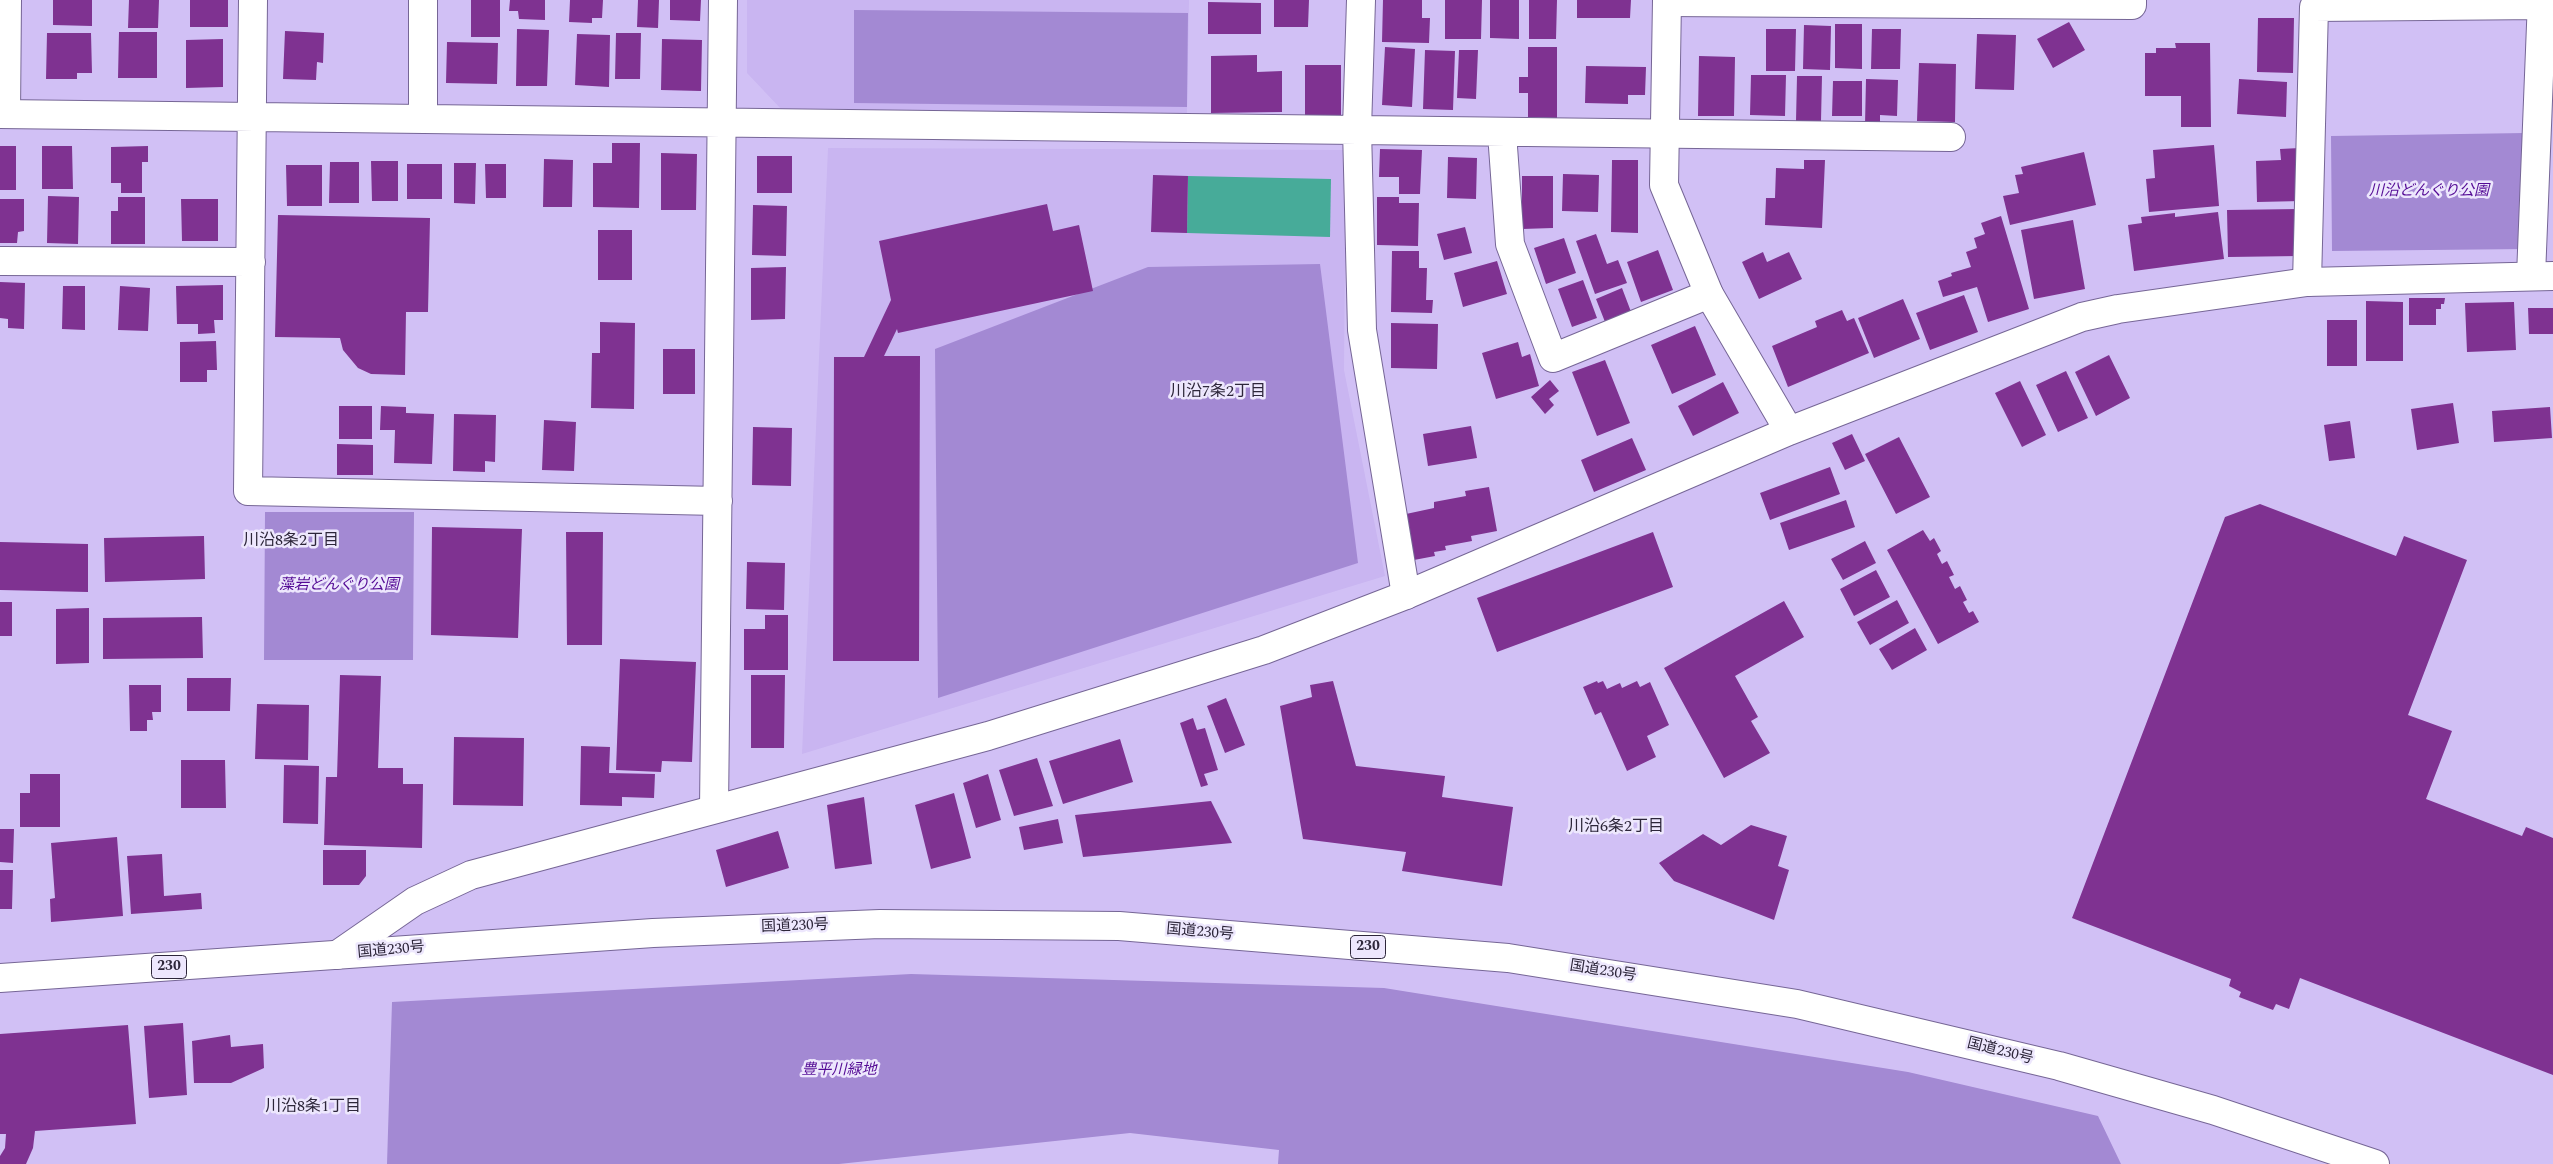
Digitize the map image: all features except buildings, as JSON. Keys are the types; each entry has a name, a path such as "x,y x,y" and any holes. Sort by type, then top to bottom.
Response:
{"main road":[{"path":"7,0 3,114 1950,137"},
{"path":"253,0 248,492 718,501"},
{"path":"422,119 424,0"},
{"path":"714,809 723,0"},
{"path":"1361,0 1357,129 1362,330 1406,595"},
{"path":"1789,431 1709,294 1664,185 1667,1 2132,5 2132,0"},
{"path":"338,956 414,901 471,875 988,736 1264,650 1406,595 1789,431 2082,317 2118,309 2307,282 2542,276 2542,2 2314,8 2307,282"},
{"path":"1502,133 1510,244 1553,358 1709,294"},
{"path":"0,261 251,262"},
{"name":"国道230号","path":"0,978 338,956 498,942 653,933 880,924 1119,926 1508,958 1787,1002 2059,1066 2213,1110 2375,1164"}],"shaded area":[{"path":"747,0 1189,0 1187,113 781,109 747,73"},
{"path":"828,148 1346,150 1344,370 1385,576 802,754"},
{"path":"1188,176 1331,179 1330,237 1187,233"}],"green space":[{"path":"854,10 1188,13 1187,107 854,103"},
{"name":"川沿どんぐり公園","path":"2525,133 2526,249 2332,251 2331,136"},
{"path":"1320,264 1358,563 938,698 935,349 1148,267"},
{"name":"藻岩どんぐり公園","path":"265,512 414,512 413,660 264,660"},
{"name":"豊平川緑地","path":"911,974 1384,988 1908,1072 2098,1116 2121,1164 1278,1164 1279,1150 1130,1133 839,1164 387,1164 392,1002"}],"district":[{"name":"川沿7条2丁目","path":"1218,393"},
{"name":"川沿8条2丁目","path":"291,542"},
{"name":"川沿6条2丁目","path":"1616,828"},
{"name":"川沿8条1丁目","path":"313,1108"}]}
